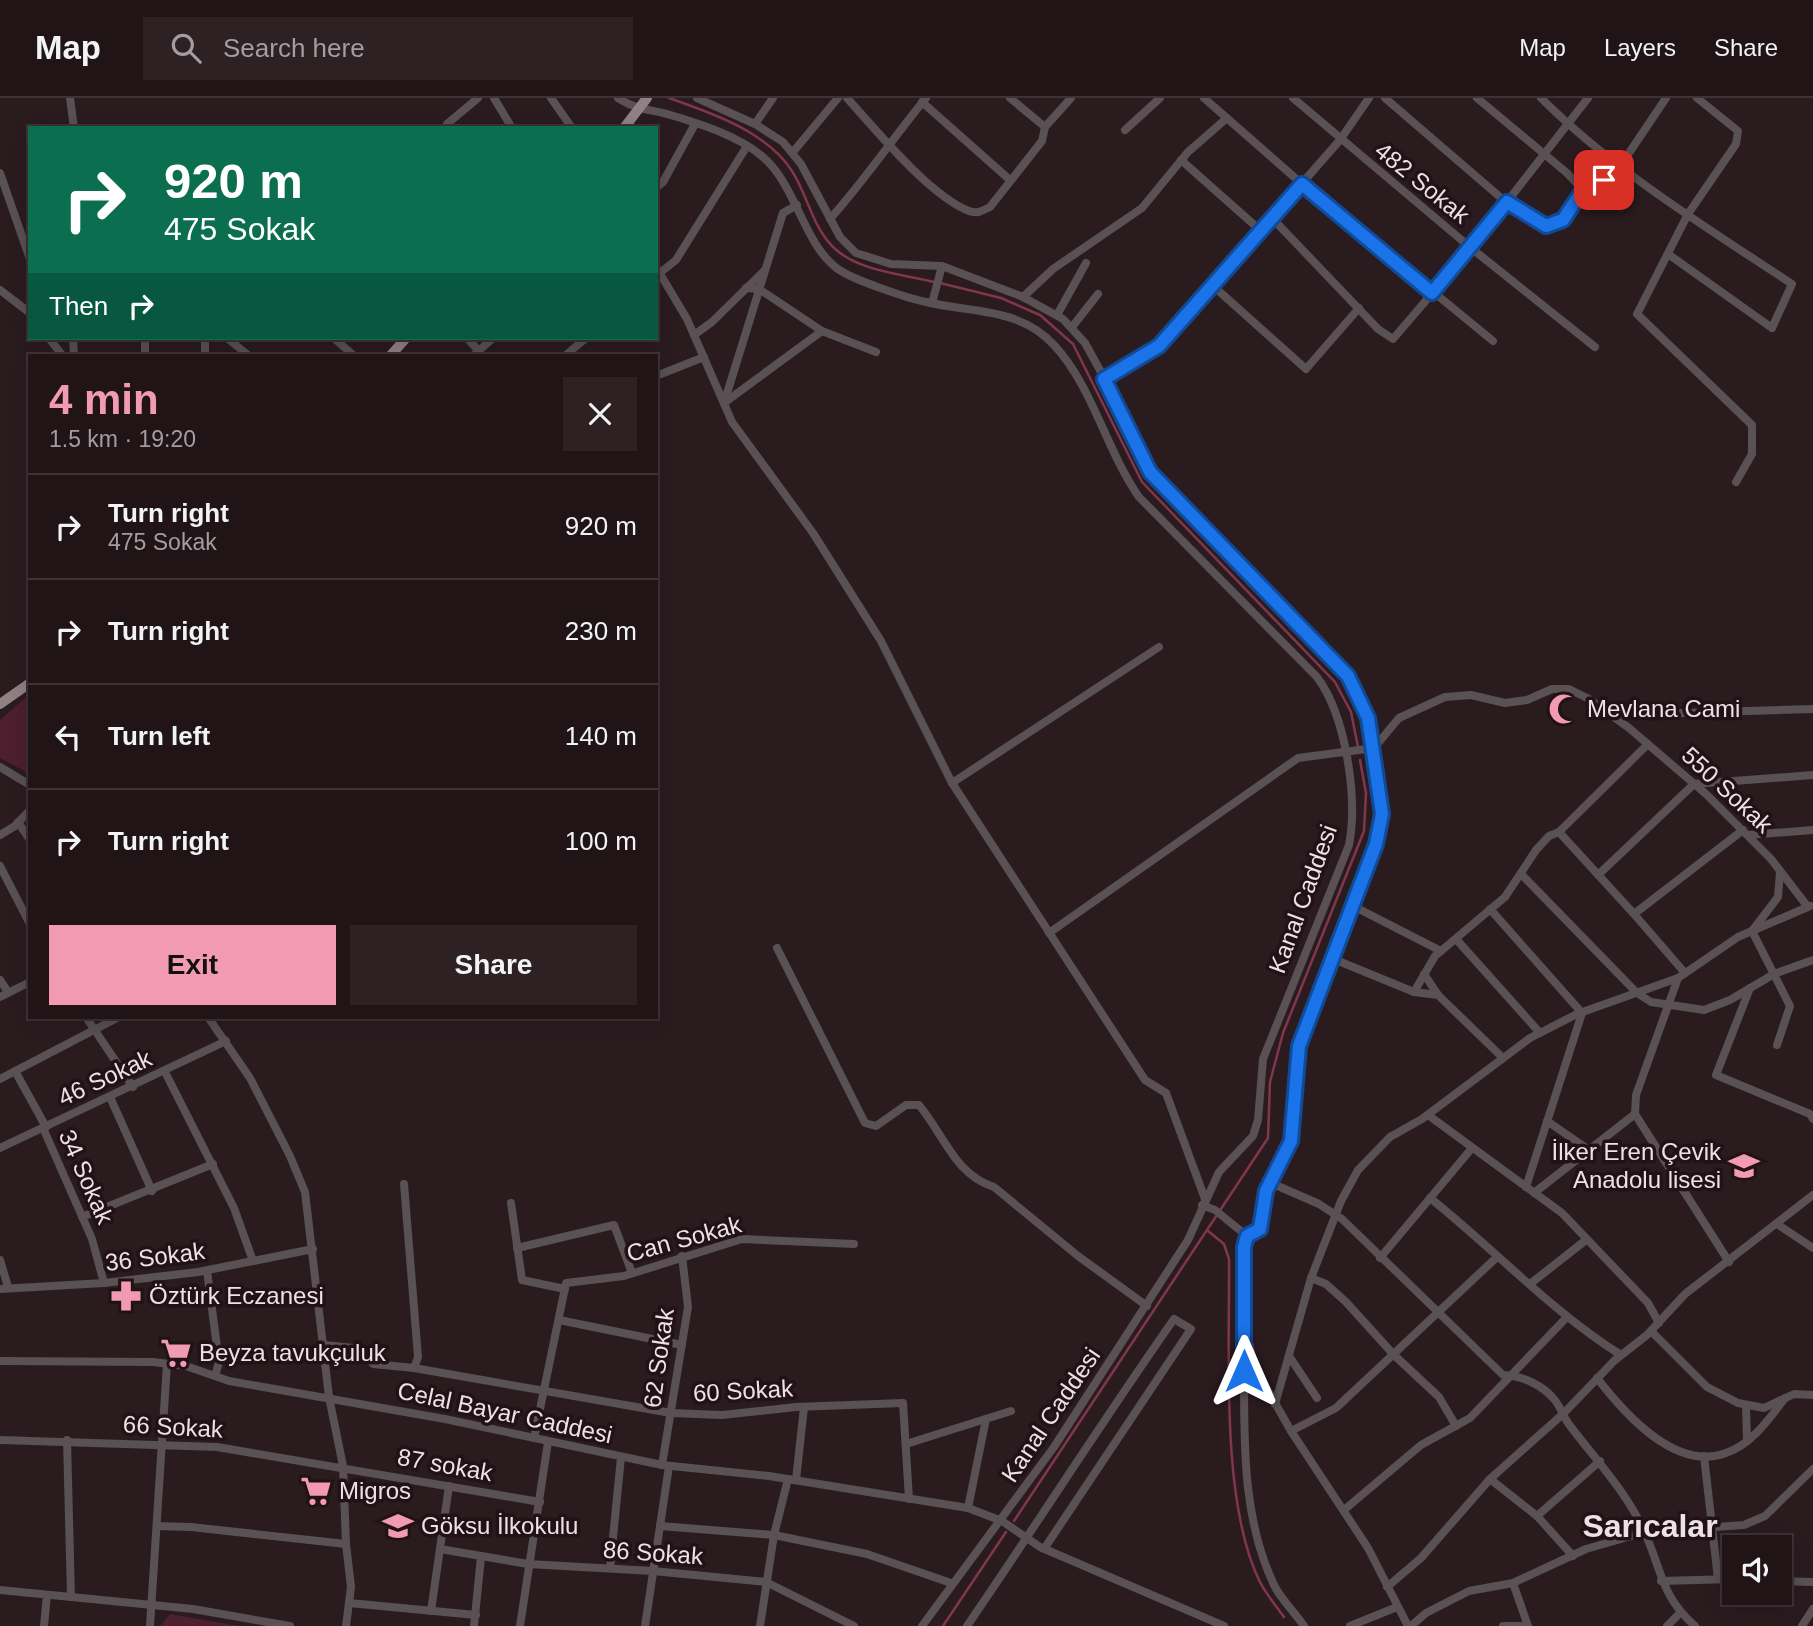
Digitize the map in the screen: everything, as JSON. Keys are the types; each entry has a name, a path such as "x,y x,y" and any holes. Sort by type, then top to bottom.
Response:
{"main road":[{"path":"626,126 643,104"},
{"path":"392,354 404,340"},
{"path":"0,704 28,684"}],"street":[{"path":"70,98 74,126"},
{"path":"446,126 478,98"},
{"path":"494,98 511,126"},
{"path":"551,98 571,126"},
{"path":"618,98 643,104"},
{"path":"755,124 773,98"},
{"path":"793,152 838,98"},
{"path":"847,98 889,144 946,198 970,211 978,212 990,207 1042,141 1045,127 1071,98"},
{"path":"1010,98 1045,127"},
{"path":"1125,130 1160,98"},
{"path":"1204,98 1302,184 1493,341"},
{"name":"482 Sokak","path":"1293,98 1340,140 1595,347"},
{"path":"1104,379 1159,346 1340,140 1369,98"},
{"path":"1385,98 1507,202 1546,226 1563,220 1583,190 1604,180 1621,165 1666,98"},
{"path":"1477,98 1583,190"},
{"path":"1541,98 1568,125 1621,165 1792,284 1772,328 1668,254"},
{"path":"1272,218 1311,262 1330,275 1378,329 1393,339 1471,248 1588,98"},
{"path":"1697,98 1738,131 1736,144 1688,214 1637,314 1752,425 1752,454 1736,482"},
{"path":"704,99 755,124 793,152 840,237 856,253 891,264 941,270 1023,297 1072,327 1085,343 1150,472 1348,676 1368,718 1382,814 1376,844 1299,1046 1291,1141 1266,1191 1262,1223 1256,1232 1247,1236"},
{"path":"830,219 866,179 889,144 924,100 1010,180"},
{"name":"Kanal Caddesi","path":"643,104 747,146 772,166 823,253 840,271 933,299 1007,316 1032,328 1055,346 1078,381 1119,466 1139,497 1299,658 1327,691 1336,707 1354,811 1349,845 1263,1059 1258,1120 1253,1136 1219,1172 1188,1240 1147,1306 1002,1521 951,1583 922,1626"},
{"path":"1023,297 1053,269 1142,208 1181,160 1227,118"},
{"path":"658,186 663,182 695,124"},
{"path":"658,271 676,260 747,146"},
{"path":"1181,160 1259,230"},
{"path":"0,173 28,253"},
{"path":"724,403 783,213 797,205"},
{"path":"1056,315 1086,263"},
{"path":"694,335 765,270"},
{"path":"933,299 941,270"},
{"path":"658,274 694,335 732,422 813,533 881,641 952,783 1145,1080 1166,1093 1204,1202 1247,1236"},
{"path":"1212,285 1306,369 1359,307"},
{"path":"746,288 759,289 822,331 876,352"},
{"path":"0,290 28,311"},
{"path":"1072,327 1098,294"},
{"path":"724,403 822,331"},
{"path":"229,340 247,354"},
{"path":"336,340 353,354"},
{"path":"477,353 491,340"},
{"path":"567,354 584,340"},
{"path":"658,375 704,356"},
{"path":"952,783 1159,647"},
{"name":"550 Sokak","path":"1374,748 1399,718 1444,697 1471,695 1505,703 1527,700 1552,689 1569,690 1589,699 1648,744 1694,784 1746,832 1811,906"},
{"path":"1589,699 1621,715 1813,709"},
{"path":"1414,992 1441,951 1505,897 1549,836 1559,832 1648,744"},
{"path":"1049,933 1298,758 1374,748"},
{"path":"0,767 28,784"},
{"path":"1598,875 1694,784 1813,775"},
{"path":"0,835 28,812"},
{"path":"18,822 28,837"},
{"path":"1634,914 1746,832 1813,830"},
{"path":"1559,832 1634,914 1681,976"},
{"path":"0,866 28,920"},
{"path":"1752,931 1778,897 1780,871"},
{"path":"1521,874 1637,993 1651,1003 1703,1010 1774,974 1813,960"},
{"path":"1353,906 1441,951"},
{"path":"1275,1404 1311,1278 1336,1215 1359,1170 1390,1137 1428,1115 1540,1033 1582,1013 1681,976 1752,931 1811,906"},
{"path":"1490,909 1582,1013"},
{"path":"1752,931 1790,1006 1777,1045"},
{"path":"1455,939 1540,1033"},
{"path":"777,948 865,1122 876,1126 906,1105 919,1105 962,1170 980,1183 995,1188 1078,1256 1147,1306"},
{"path":"1331,958 1414,992 1438,995"},
{"path":"1424,974 1438,995 1503,1058"},
{"path":"1681,976 1636,1095 1635,1114 1729,1262"},
{"path":"0,980 4,995 28,983"},
{"path":"1750,988 1716,1075 1811,1114 1813,1119"},
{"path":"1526,1187 1582,1013"},
{"path":"87,1019 133,1087"},
{"path":"0,1079 115,1019"},
{"path":"210,1019 250,1078 290,1156 304,1192 329,1397 343,1466 346,1544 351,1587 346,1626"},
{"name":"46 Sokak","path":"0,1148 226,1041"},
{"name":"34 Sokak","path":"15,1071 44,1128 99,1257 104,1283"},
{"path":"165,1072 247,1237 253,1261"},
{"path":"110,1097 152,1191"},
{"path":"1534,1193 1635,1114"},
{"path":"1428,1115 1562,1213 1648,1303 1659,1323"},
{"path":"1547,1121 1589,1150"},
{"path":"1380,1258 1472,1148"},
{"path":"82,1217 152,1191 213,1164"},
{"path":"1270,1183 1319,1204 1336,1215 1503,1375 1523,1376 1554,1398 1563,1415 1600,1461 1645,1532 1661,1581 1680,1613 1695,1626"},
{"path":"404,1184 418,1357 414,1368"},
{"path":"1387,1587 1421,1558 1490,1479 1563,1415 1621,1355 1651,1331 1685,1294 1813,1195"},
{"path":"1430,1198 1477,1235 1497,1257 1567,1317 1621,1355"},
{"path":"511,1203 522,1280 565,1286 546,1390 534,1438"},
{"path":"517,1248 614,1224 632,1273"},
{"path":"1777,1224 1813,1248"},
{"path":"1247,1236 1244,1247 1246,1478 1256,1529 1276,1587 1304,1626"},
{"name":"Can Sokak","path":"565,1286 632,1273 742,1239 853,1244"},
{"path":"1530,1284 1586,1240"},
{"name":"36 Sokak","path":"4,1288 104,1283 207,1270 313,1249"},
{"name":"62 Sokak","path":"646,1626 660,1526 671,1413 688,1307 682,1256"},
{"path":"1291,1431 1336,1408 1497,1257"},
{"path":"0,1260 4,1288"},
{"path":"207,1270 219,1362 215,1376"},
{"path":"1311,1278 1326,1284 1346,1302 1394,1355 1439,1397 1456,1426"},
{"path":"1344,1510 1421,1446 1470,1418 1567,1317"},
{"path":"1244,1318 1254,1366 1291,1431 1344,1510 1410,1626 1426,1613 1469,1591 1513,1583 1573,1556 1645,1532 1744,1525 1765,1516 1813,1469"},
{"path":"967,1626 1027,1538 1060,1483 1174,1319 1191,1329 1044,1549"},
{"path":"559,1320 682,1345"},
{"path":"1651,1331 1706,1387 1746,1405 1764,1408 1794,1394 1813,1395"},
{"name":"60 Sokak","path":"324,1345 364,1349 373,1364 414,1368 671,1413 722,1415 804,1407 903,1403 906,1444"},
{"path":"1289,1356 1317,1398"},
{"name":"Celal Bayar Caddesi","path":"0,1361 167,1364 215,1376 621,1457 792,1480 968,1508 1002,1521 1044,1549 1224,1626"},
{"path":"150,1626 167,1364"},
{"path":"1597,1378 1650,1433 1678,1451 1703,1456 1725,1454 1747,1441 1761,1429 1785,1398"},
{"path":"1746,1405 1747,1441"},
{"path":"760,1626 774,1535 792,1480 804,1407"},
{"path":"909,1499 906,1444 1012,1411"},
{"path":"968,1508 986,1419"},
{"name":"66 Sokak","path":"0,1440 67,1440 161,1447 217,1447 343,1466"},
{"path":"67,1440 71,1597"},
{"path":"520,1626 548,1442"},
{"path":"1703,1456 1714,1528 1718,1579"},
{"path":"610,1568 621,1457"},
{"path":"1537,1516 1600,1461"},
{"name":"87 sokak","path":"343,1466 540,1502"},
{"path":"1490,1479 1537,1516 1573,1556"},
{"path":"431,1611 449,1486"},
{"path":"157,1526 191,1527 346,1544"},
{"path":"660,1526 774,1535 867,1554 951,1583"},
{"name":"86 Sokak","path":"440,1549 528,1564 653,1571 766,1582 854,1626"},
{"path":"474,1626 481,1557"},
{"path":"1661,1581 1722,1579"},
{"path":"1792,1581 1813,1581"},
{"path":"1513,1583 1528,1626"},
{"path":"0,1590 193,1609 290,1626"},
{"path":"44,1626 47,1595"},
{"path":"349,1603 475,1615"},
{"path":"1350,1626 1397,1606"},
{"path":"1802,1626 1813,1609"},
{"path":"1667,1626 1680,1613"},
{"path":"1503,1626 1521,1626"}],"shaded area":[{"path":"28,696 28,773 0,758 0,720"},
{"path":"170,1614 239,1626 160,1626"}],"waterway":[{"path":"669,98 737,126 768,145 792,171 820,230 843,255 867,267 934,282"},
{"path":"940,283 1001,298 1040,315 1073,344 1142,482 1335,682 1351,712 1358,747"},
{"path":"1014,1521 1268,1138 1270,1082 1283,1033 1364,831 1366,793 1360,760"},
{"path":"1208,1231 1224,1244 1229,1259 1230,1424 1238,1510 1247,1549 1260,1582 1284,1617"},
{"path":"943,1626 1006,1532"}],"place":[{"name":"Mevlana Cami","path":"1564,709"},
{"name":"İlker Eren Çevik Anadolu lisesi","path":"1744,1166"},
{"name":"Öztürk Eczanesi","path":"126,1296"},
{"name":"Beyza tavukçuluk","path":"176,1353"},
{"name":"Migros","path":"316,1491"},
{"name":"Göksu İlkokulu","path":"398,1526"}],"district":[{"name":"Sarıcalar","path":"1650,1526"}],"route":[{"path":"1244,1371 1244,1247 1247,1236 1260,1229 1266,1191 1291,1141 1295,1066 1299,1046 1376,844 1382,814 1381,796 1368,718 1361,698 1348,676 1160,485 1140,456 1104,379 1159,346 1302,184 1432,293 1507,202 1538,224 1546,226 1563,220 1583,190 1604,180"}]}
